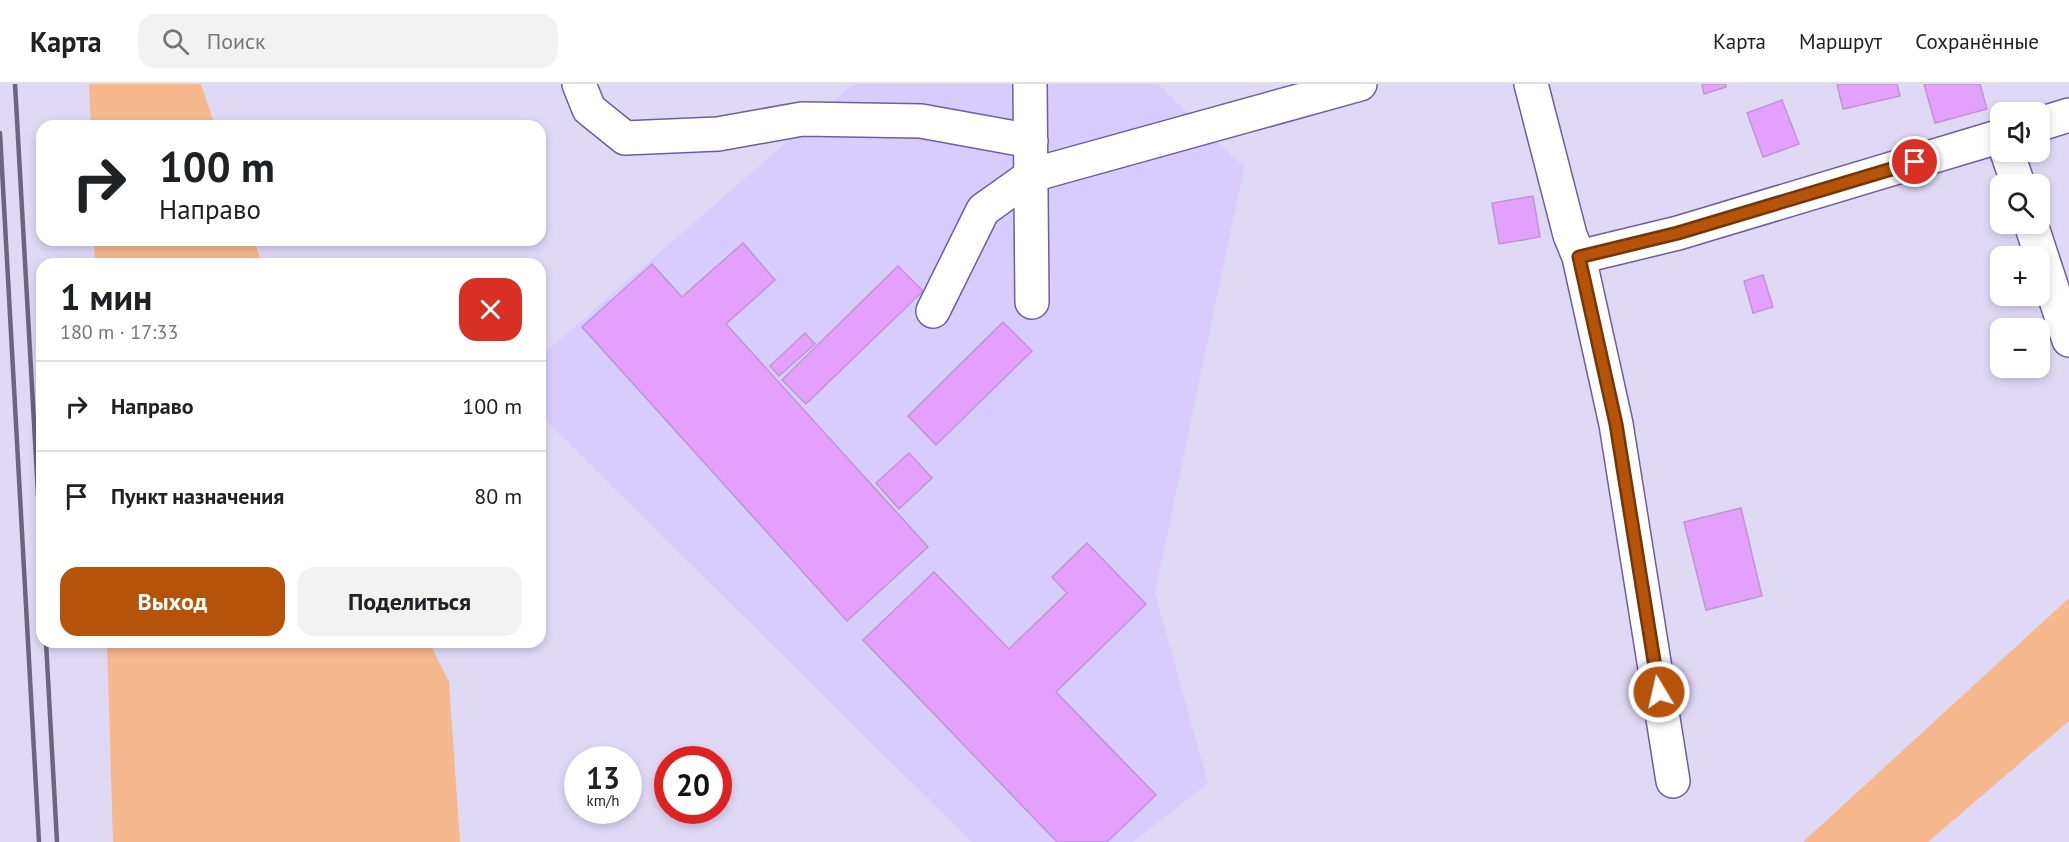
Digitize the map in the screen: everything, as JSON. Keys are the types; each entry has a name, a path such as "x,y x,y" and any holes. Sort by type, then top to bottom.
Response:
{"street":[{"path":"579,84 589,109 624,138 718,134 802,119 921,122 1031,141"},
{"path":"1030,84 1032,302"},
{"path":"933,311 983,210 1032,175 1360,84"},
{"path":"1531,84 1579,257 1616,424 1673,781"},
{"path":"2050,121 2069,115"},
{"path":"1579,257 1678,233 1990,139"},
{"path":"2034,234 2069,339"}],"shaded area":[{"path":"89,84 201,84 213,120 91,120"},
{"path":"853,84 1158,84 1244,167 1155,593 1208,783 1133,842 972,842 546,421 546,352"},
{"path":"94,246 256,246 260,258 95,258"},
{"path":"2069,598 2069,721 1928,842 1803,842"},
{"path":"107,648 432,648 449,682 460,842 113,842"}],"building":[{"path":"1702,84 1726,84 1726,87 1704,94"},
{"path":"1837,84 1897,84 1900,96 1843,109"},
{"path":"1924,84 1980,84 1987,109 1935,123"},
{"path":"1782,100 1799,144 1763,157 1747,113"},
{"path":"1533,196 1540,237 1499,244 1492,203"},
{"path":"743,243 775,280 726,324 928,547 847,621 582,327 652,264 682,297"},
{"path":"898,266 923,291 806,404 782,380"},
{"path":"1763,275 1773,307 1753,313 1744,281"},
{"path":"1003,322 1032,351 936,445 908,416"},
{"path":"805,333 815,344 779,376 770,366"},
{"path":"909,453 932,478 899,509 876,483"},
{"path":"1741,508 1762,596 1706,610 1684,522"},
{"path":"1087,543 1146,604 1056,692 1156,795 1107,842 1057,842 863,640 934,572 1009,649 1067,593 1052,577"}],"railway":[{"path":"15,84 36,458"},
{"path":"0,133 39,842"},
{"path":"46,648 57,842"}],"route":[{"path":"1659,692 1616,424 1579,257 1678,233 1915,162"}]}
